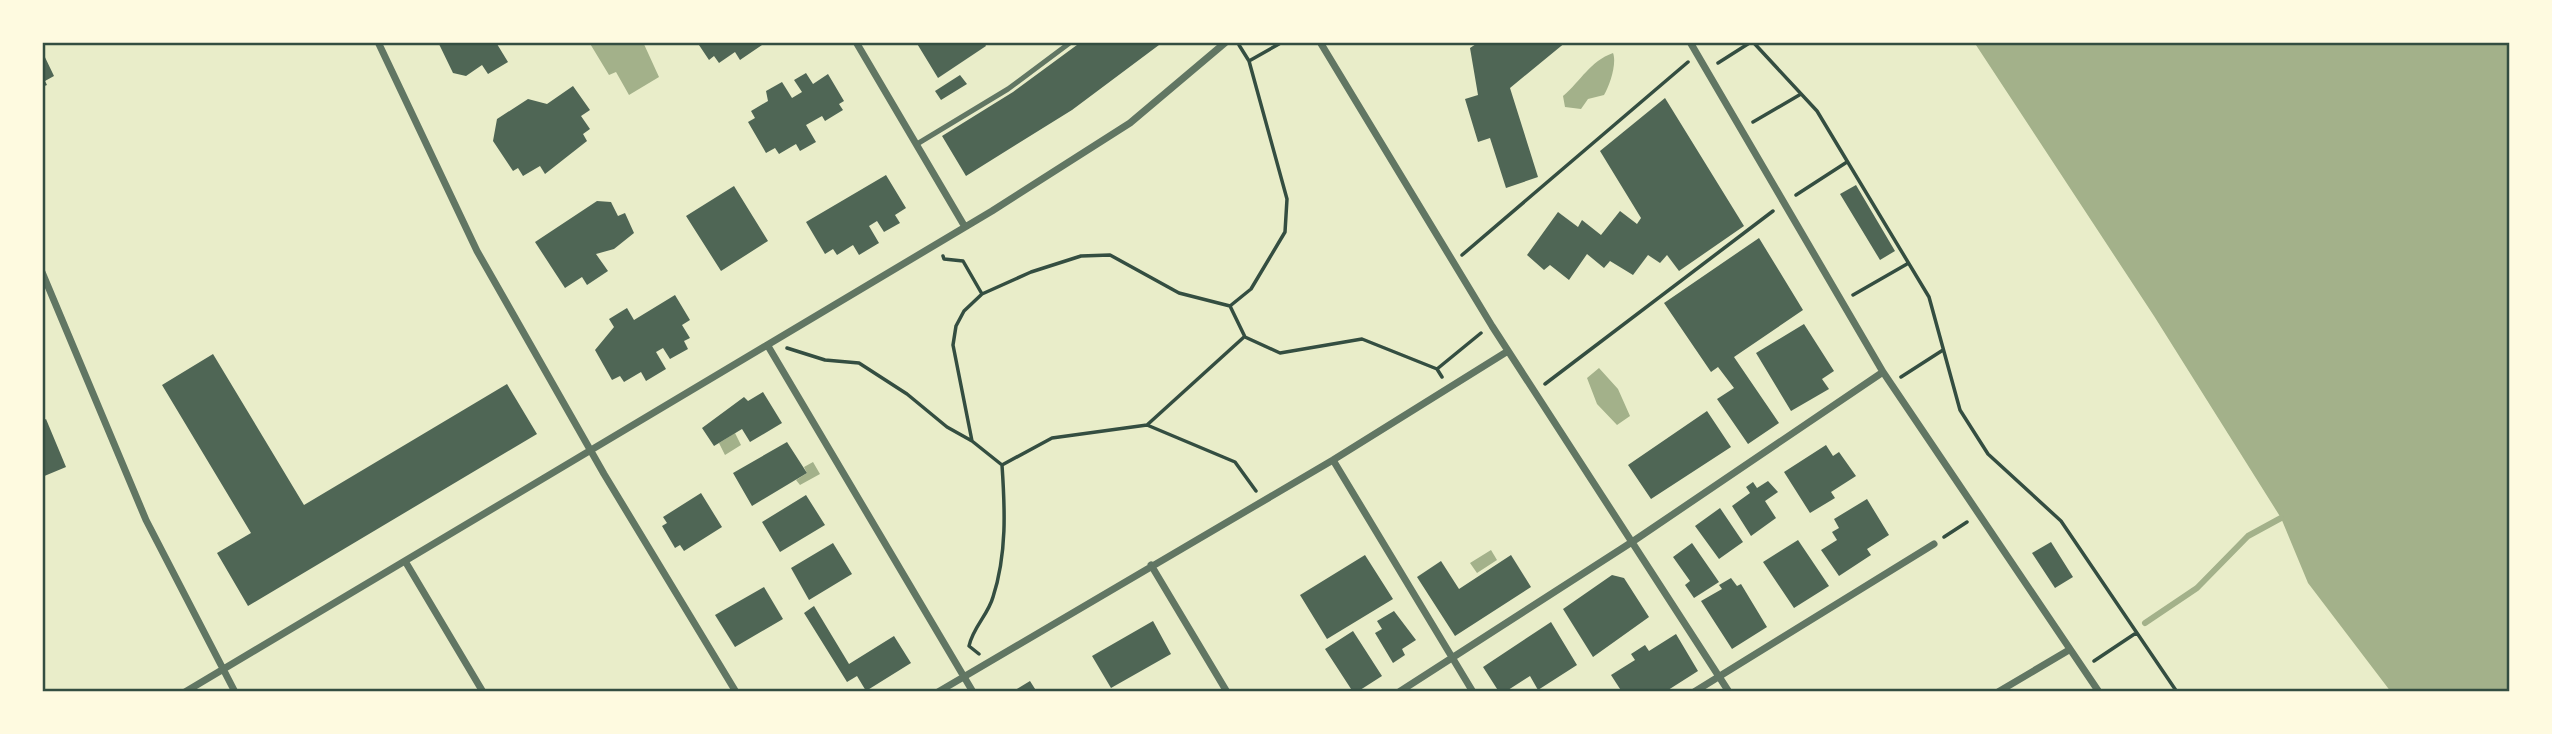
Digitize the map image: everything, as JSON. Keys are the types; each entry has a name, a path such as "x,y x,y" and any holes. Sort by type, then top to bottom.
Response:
{"street":[{"path":"378,42 477,251 591,450 736,692"},
{"path":"856,42 965,227"},
{"path":"185,692 938,244 1130,123 1226,42"},
{"path":"1320,42 1492,326 1729,692"},
{"path":"1690,42 1891,384 2099,692"},
{"path":"42,272 146,520 235,692"},
{"path":"768,346 973,692"},
{"path":"938,692 1333,460 1508,351"},
{"path":"1399,692 1632,542 1884,372"},
{"path":"1333,460 1473,692"},
{"path":"1694,692 1934,544"},
{"path":"405,561 483,692"},
{"path":"1151,565 1227,692"},
{"path":"1998,692 2069,650"}],"lane":[{"path":"917,144 1008,89 1071,42"}],"path":[{"path":"1230,306 1251,289 1285,232 1287,199 1249,61 1237,42"},
{"path":"1707,70 1752,42 1817,111 1929,297 1960,410 1988,454 2061,521 2177,692"},
{"path":"1249,61 1279,44"},
{"path":"1453,262 1697,53"},
{"path":"1742,128 1802,94"},
{"path":"1535,392 1786,202 1847,162"},
{"path":"938,244 944,259 963,261 982,294"},
{"path":"972,441 953,345 956,326 964,312 982,294 1031,272 1081,256 1110,255 1179,293 1230,306 1245,337 1280,353 1362,339 1437,369 1449,388"},
{"path":"1842,301 1908,263"},
{"path":"1437,369 1492,326"},
{"path":"1147,425 1245,337"},
{"path":"768,346 797,349 825,360 859,363 907,394 947,427 972,441 1002,465 1006,523 993,597 972,632 970,646 987,663"},
{"path":"1891,384 1943,350"},
{"path":"1002,465 1052,438 1147,425 1235,462 1261,501"},
{"path":"1934,544 1978,514"},
{"path":"2082,669 2136,633"}],"shaded area":[{"path":"589,42 643,42 659,77 629,95 616,72 609,75"},
{"path":"1974,42 2510,42 2510,692 2391,692 2308,583 2281,518 2154,316"},
{"path":"1613,53 1612,74 1604,95 1588,99 1581,109 1565,107 1563,96 1592,66"},
{"path":"1599,368 1618,389 1630,416 1617,425 1597,404 1587,378"},
{"path":"735,433 741,445 725,455 719,443"},
{"path":"813,462 820,474 800,485 796,480 807,473 804,467"},
{"path":"1491,550 1497,560 1477,573 1470,563"}],"building":[{"path":"438,42 502,42 497,44 508,62 488,74 482,65 466,76 453,73"},
{"path":"697,42 760,42 762,45 740,60 735,52 719,63 714,56 709,60"},
{"path":"916,42 984,42 986,46 938,78"},
{"path":"1081,42 1163,42 1072,110 966,176 942,136 1013,92"},
{"path":"1479,42 1566,42 1510,88 1538,177 1506,188 1490,138 1478,142 1465,99 1478,95 1470,48"},
{"path":"42,51 54,76 45,81 47,85 42,87"},
{"path":"806,73 813,84 828,74 844,101 839,104 843,110 825,121 822,116 806,125 816,142 800,151 796,144 779,154 775,148 766,153 748,122 755,118 751,111 768,101 766,91 782,82 792,98 802,92 794,80"},
{"path":"960,75 967,84 941,100 935,91"},
{"path":"573,86 590,110 581,116 590,129 583,134 587,141 545,174 540,166 523,176 518,168 513,171 493,141 497,119 528,99 547,104"},
{"path":"1665,98 1744,226 1679,271 1667,255 1660,263 1648,255 1633,275 1610,261 1604,268 1587,254 1569,280 1550,265 1544,270 1527,255 1558,212 1578,227 1582,220 1601,235 1620,211 1637,224 1641,218 1600,151"},
{"path":"886,175 906,208 895,215 900,223 884,232 877,221 869,226 879,243 859,255 853,245 837,255 833,249 825,254 806,222"},
{"path":"1856,185 1895,251 1880,260 1840,194"},
{"path":"734,186 768,241 721,271 686,216"},
{"path":"597,201 611,202 618,216 625,213 634,233 614,249 596,254 608,271 587,285 582,277 565,288 535,242"},
{"path":"1759,238 1803,310 1734,357 1779,423 1748,444 1717,399 1734,388 1718,367 1711,372 1664,303"},
{"path":"675,295 690,320 682,325 690,338 684,341 688,349 670,359 663,348 656,352 666,369 646,381 641,372 624,382 620,376 612,380 595,350 614,327 609,319 627,308 634,320"},
{"path":"1804,324 1834,371 1822,379 1829,389 1791,411 1756,353"},
{"path":"213,354 304,505 507,384 537,434 248,606 217,553 251,533 162,385"},
{"path":"763,392 782,423 750,442 742,429 714,446 702,428 744,397 748,401"},
{"path":"1707,411 1731,447 1651,499 1628,465"},
{"path":"46,419 66,467 42,477 42,421"},
{"path":"787,442 807,473 752,506 733,473"},
{"path":"1826,445 1833,456 1839,452 1856,476 1831,492 1835,498 1810,513 1784,472"},
{"path":"1768,481 1778,492 1765,501 1776,518 1751,536 1732,506 1750,493 1746,487 1753,482 1757,488"},
{"path":"701,493 722,527 684,551 680,545 675,548 662,526 667,523 663,517"},
{"path":"806,495 825,525 780,552 762,522"},
{"path":"1867,499 1889,535 1867,549 1871,555 1839,576 1821,550 1837,540 1832,532 1839,528 1834,519"},
{"path":"1720,508 1743,542 1719,559 1695,526"},
{"path":"1798,540 1829,586 1794,608 1763,562"},
{"path":"2051,542 2073,577 2055,588 2032,553"},
{"path":"833,543 852,574 809,600 791,568"},
{"path":"1692,543 1719,582 1694,598 1685,585 1690,581 1673,557"},
{"path":"1365,555 1393,599 1327,639 1300,595"},
{"path":"1511,555 1531,587 1455,636 1417,577 1441,561 1459,589"},
{"path":"1612,575 1624,578 1649,617 1593,657 1563,609"},
{"path":"1731,578 1737,586 1741,584 1767,627 1732,649 1701,601 1722,589 1719,585"},
{"path":"764,587 783,619 735,647 715,615"},
{"path":"814,606 849,664 894,636 911,663 866,691 857,676 847,682 804,613"},
{"path":"1394,611 1416,640 1402,649 1405,655 1393,663 1375,633 1382,629 1377,621"},
{"path":"1153,621 1171,654 1111,688 1092,656"},
{"path":"1551,622 1577,665 1538,690 1530,676 1505,692 1499,692 1483,667"},
{"path":"1353,631 1382,676 1357,692 1353,692 1325,649"},
{"path":"1676,634 1698,671 1665,692 1622,692 1611,675 1635,660 1631,654 1645,645 1649,651"},
{"path":"1030,681 1037,692 1012,692"}],"waterway":[{"path":"2145,623 2197,588 2248,536 2281,518"}]}
